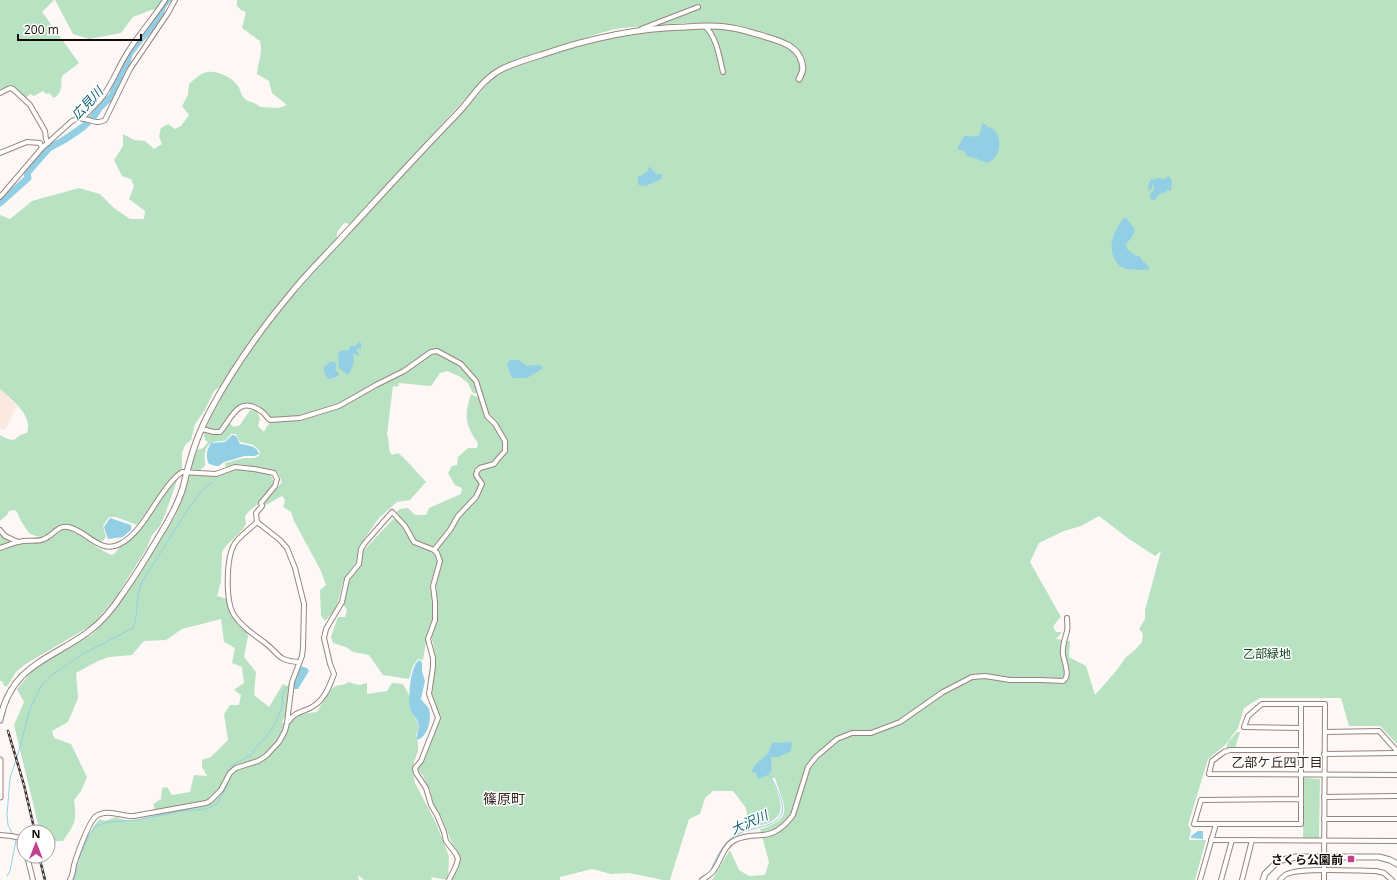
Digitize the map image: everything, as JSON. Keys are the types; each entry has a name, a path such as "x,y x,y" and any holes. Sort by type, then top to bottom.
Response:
{"street":[{"path":"0,198 42,148 72,121 83,118 95,106 102,97 128,52 165,0"},
{"path":"83,118 95,122 101,122 106,118 130,69 175,0"},
{"path":"639,30 698,7"},
{"path":"705,26 710,31 716,42 723,72"},
{"path":"0,720 3,708 12,688 29,669 44,658 85,634 95,626 118,601 175,509 182,494 186,473 193,451 207,416 233,370 253,342 293,290 490,78 500,70 556,49 586,40 639,30 705,26 734,28 783,43 794,49 802,60 803,71 799,79"},
{"path":"0,93 10,88 28,102 46,131 46,139 48,143"},
{"path":"0,153 27,142 40,144 42,148"},
{"path":"202,429 220,432 236,410 247,405 261,411 270,420 300,418 321,412 339,406 404,371 431,352 437,351 461,364 476,381 487,416 495,424 505,441 505,451 494,464 480,468 477,471 476,475 482,484 476,497 458,516 450,530 434,550"},
{"path":"0,548 18,542 43,540 60,528 65,527 72,528 88,539 103,546 119,545 140,526 174,478 182,472 216,474 235,467 254,468 274,473 277,478 275,486 261,503 262,506 256,513 258,522 283,543 290,554 304,604 303,648 300,662 292,682 287,723 281,739 266,756 258,761 236,768 230,773 221,790 206,803 134,816 124,816 114,813 98,815 94,818 88,830 70,880"},
{"path":"287,723 294,715 310,709 317,704 327,692 334,674 324,638 326,629 342,602 347,579 359,564 364,544 392,512 403,523 414,542 434,550 440,561 433,586 435,620 428,639 433,658 429,694 438,718 421,761 415,768 416,773 424,783 431,805 444,832 446,841 458,859 449,880"},
{"path":"258,522 239,538 232,549 228,575 228,600 231,610 242,625 268,645 280,658 289,662 300,662"},
{"path":"0,530 5,536 18,542"},
{"path":"702,880 714,871 728,845 732,842 746,836 764,835 779,830 788,822 793,815 808,767 816,757 837,739 852,733 871,733 900,722 943,692 972,677 985,676 1010,680 1065,680 1066,666 1063,644 1067,630 1067,618"},
{"path":"1301,728 1244,727 1248,716 1262,704 1325,704 1324,841 1321,856 1324,880"},
{"path":"1301,704 1301,799 1300,824 1194,824 1201,800 1301,799"},
{"path":"1325,732 1379,731 1397,752"},
{"path":"1301,750 1230,750 1224,752 1212,761 1209,774 1397,775"},
{"path":"1324,754 1397,752"},
{"path":"0,760 0,797"},
{"path":"1324,797 1397,796"},
{"path":"1324,819 1397,819"},
{"path":"1200,880 1216,824"},
{"path":"0,835 16,837"},
{"path":"1212,840 1397,841"},
{"path":"1221,880 1232,840"},
{"path":"1242,880 1252,840"},
{"path":"1263,880 1265,874 1272,866 1282,860 1296,857 1379,857 1397,864"},
{"path":"29,864 32,880"},
{"path":"1280,880 1287,874 1296,871 1376,872 1384,873 1392,880"}],"shaded area":[{"path":"0,389 17,406 5,430 0,429"}],"green space":[{"path":"0,0 54,0 42,12 79,63 62,76 60,91 54,98 49,93 46,94 43,91 34,96 30,94 26,98 9,84 6,88 0,91"},
{"path":"55,0 172,0 164,8 151,10 133,17 121,33 89,39 73,34"},
{"name":"乙部緑地","path":"237,0 1397,0 1397,744 1380,726 1349,726 1341,698 1260,698 1244,708 1238,728 1225,745 1208,759 1188,825 1191,830 1189,840 1206,840 1195,880 712,880 730,850 739,870 749,876 765,875 769,862 760,829 772,825 779,820 783,815 784,810 784,803 775,778 772,778 780,801 780,812 772,821 763,825 748,824 746,808 733,791 713,791 705,798 700,814 689,819 670,880 629,873 611,874 592,869 560,877 560,880 451,880 459,861 459,856 441,816 434,806 430,790 422,774 418,771 418,767 439,718 430,693 435,664 432,632 437,616 436,580 442,559 437,551 428,545 415,542 406,523 396,512 400,509 408,508 415,515 426,515 429,508 461,494 462,488 455,485 448,473 452,466 457,465 458,457 468,448 477,448 478,443 470,431 467,420 467,408 471,394 477,397 481,388 476,378 463,364 447,353 434,350 407,367 376,382 341,403 304,415 272,418 260,409 239,406 233,411 220,430 216,431 207,429 206,427 225,390 247,354 297,289 417,159 463,112 492,79 527,59 585,42 644,31 702,28 722,29 746,33 761,33 748,28 719,23 676,24 622,28 530,55 507,65 485,79 475,88 351,224 344,223 337,232 337,240 274,310 251,341 222,385 214,391 205,410 195,424 191,440 185,445 182,453 182,468 172,477 137,525 116,517 109,517 103,526 106,537 100,542 66,524 63,524 50,534 40,537 34,535 29,533 15,510 9,511 0,521 0,435 13,440 27,433 28,426 27,420 20,408 0,389 0,215 10,219 32,201 79,188 100,194 114,208 130,219 144,219 145,211 129,199 134,186 131,179 122,176 114,160 123,146 123,134 134,140 145,141 154,149 162,144 159,136 161,128 168,124 175,129 181,126 189,115 182,106 188,95 189,84 204,73 215,72 228,77 235,82 244,98 260,107 279,108 287,105 272,93 269,81 257,74 261,54 260,41 242,28 246,12 237,6","holes":["1099,516 1129,539 1155,556 1161,551 1145,610 1145,619 1139,629 1143,634 1142,642 1125,658 1117,670 1095,695 1086,666 1069,657 1070,641 1056,639 1062,632 1056,632 1053,627 1061,617 1030,562 1039,543 1064,531 1081,526"]},
{"path":"438,352 468,375 476,386 476,394 472,392 468,383 459,376 447,371 440,373 431,386 399,383 398,387 393,386 387,434 390,450 392,455 398,453 404,458 426,482 410,500 397,502 379,518 359,546 356,562 343,581 338,602 334,611 325,621 321,616 320,590 326,585 321,571 294,521 291,512 283,507 285,500 282,496 264,506 263,504 282,482 278,473 268,469 239,464 226,467 225,463 259,456 260,451 253,445 240,442 236,434 231,434 225,441 210,444 205,454 205,466 200,470 190,469 197,450 203,448 208,442 205,440 203,432 213,434 220,433 229,423 234,427 240,425 250,410 257,411 260,419 258,426 264,432 272,421 297,419 340,407 424,360 432,353"},
{"path":"240,468 265,472 270,475 273,482 268,495 245,516 246,524 243,529 222,552 221,582 217,596 227,599 230,615 246,630 248,636 244,657 256,672 254,695 269,707 283,684 290,688 287,713 282,722 287,726 300,715 317,712 327,693 336,686 348,682 359,685 367,683 367,694 387,691 392,683 403,684 410,697 410,709 418,723 416,735 418,751 414,762 413,773 415,783 436,823 449,856 448,880 431,877 432,880 364,880 358,875 359,880 74,880 91,830 100,819 108,820 115,817 129,821 157,815 153,804 161,799 162,788 167,787 172,795 190,792 194,775 207,776 202,767 202,760 211,757 228,740 224,714 230,705 239,705 241,695 234,690 244,683 242,667 232,663 235,648 224,642 221,619 182,629 166,640 144,641 132,655 109,657 76,673 78,698 68,722 52,731 54,738 71,744 87,777 81,791 74,800 74,822 63,841 56,841 56,824 38,824 14,725 24,702 17,689 32,671 46,659 91,635 108,619 138,577 175,516 185,491 189,474 219,475"},
{"path":"179,475 160,526 152,535 147,548 114,600 92,625 24,665 16,672 8,685 5,687 2,681 0,681 0,549 21,543 37,542 60,530 68,528 112,555 157,505"},
{"path":"393,519 398,521 412,543 434,551 438,560 430,585 433,602 433,622 427,636 423,660 418,659 413,666 409,679 383,675 369,655 353,652 346,647 333,643 331,637 338,617 345,617 347,610 343,604 346,586 359,566 364,550"},
{"path":"0,534 14,542 0,546"},
{"path":"1237,732 1240,732 1235,748 1226,748 1228,742"},
{"path":"1304,778 1320,779 1319,839 1303,839"}],"water":[{"path":"982,124 987,125 987,127 992,128 996,132 999,144 999,150 996,156 986,163 975,158 968,157 964,151 957,149 964,136 979,135"},
{"path":"649,167 656,174 662,174 661,179 646,186 639,185 638,177 647,172"},
{"path":"1169,176 1172,181 1171,191 1167,190 1165,193 1159,194 1155,200 1152,200 1149,195 1154,190 1153,183 1152,188 1149,191 1148,190 1151,178 1154,180 1156,178 1164,179"},
{"path":"1124,218 1127,219 1135,229 1132,237 1126,244 1127,249 1136,256 1140,256 1149,267 1149,270 1126,269 1120,266 1115,260 1112,249 1113,238 1117,228"},
{"path":"359,342 361,343 361,350 358,348 356,350 359,354 358,356 354,353 353,354 353,366 349,374 346,374 339,368 338,354 342,350 348,351 350,346 355,346"},
{"path":"511,360 518,360 526,366 539,365 543,368 527,378 512,378 507,365 508,362"},
{"path":"331,361 335,363 337,362 335,369 339,374 338,376 328,379 323,368"},
{"path":"232,435 237,437 240,444 249,445 256,449 259,454 255,456 244,456 224,462 219,466 209,464 207,453 211,443 225,442"},
{"path":"110,518 131,525 131,530 123,537 108,539 104,527"},
{"path":"419,660 422,662 422,671 425,681 421,699 429,709 430,718 426,732 417,740 418,724 417,720 412,714 409,697 410,682 416,664"},
{"path":"300,666 307,668 309,671 298,689 294,689 292,686 289,687 288,685 295,678"},
{"path":"773,742 791,742 791,751 779,757 771,757 772,766 769,774 758,779 756,773 752,772 753,769 756,764 768,753"},
{"path":"1198,831 1203,831 1203,839 1191,838 1191,836"}],"waterway":[{"name":"広見川","path":"0,203 28,178 27,173 49,148 83,127 94,116 100,107 112,96 117,83 126,68 129,54 160,18 162,7 167,0"},
{"path":"13,835 8,825 7,815 10,778 30,709 41,686 52,675 81,655 133,628 136,617 138,593 142,582 190,506 205,488 212,483"},
{"path":"228,774 228,770 231,766 251,755 257,746 266,738 275,724 283,704 282,694 288,686"},
{"name":"大沢川","path":"710,872 720,852 730,839 742,832 770,824 777,820 782,814 779,794 769,775"},
{"path":"74,880 78,861 90,833 96,826 108,822 138,820 182,811 206,809 217,804 228,784 228,781"},
{"path":"7,876 10,871 16,840 15,838"}],"railway":[{"path":"8,731 24,785 33,824"},
{"path":"41,864 45,880"}],"place":[{"name":"さくら公園前","path":"1351,859"}],"district":[{"name":"乙部ケ丘四丁目","path":"1277,762"},
{"name":"篠原町","path":"504,798"}]}
